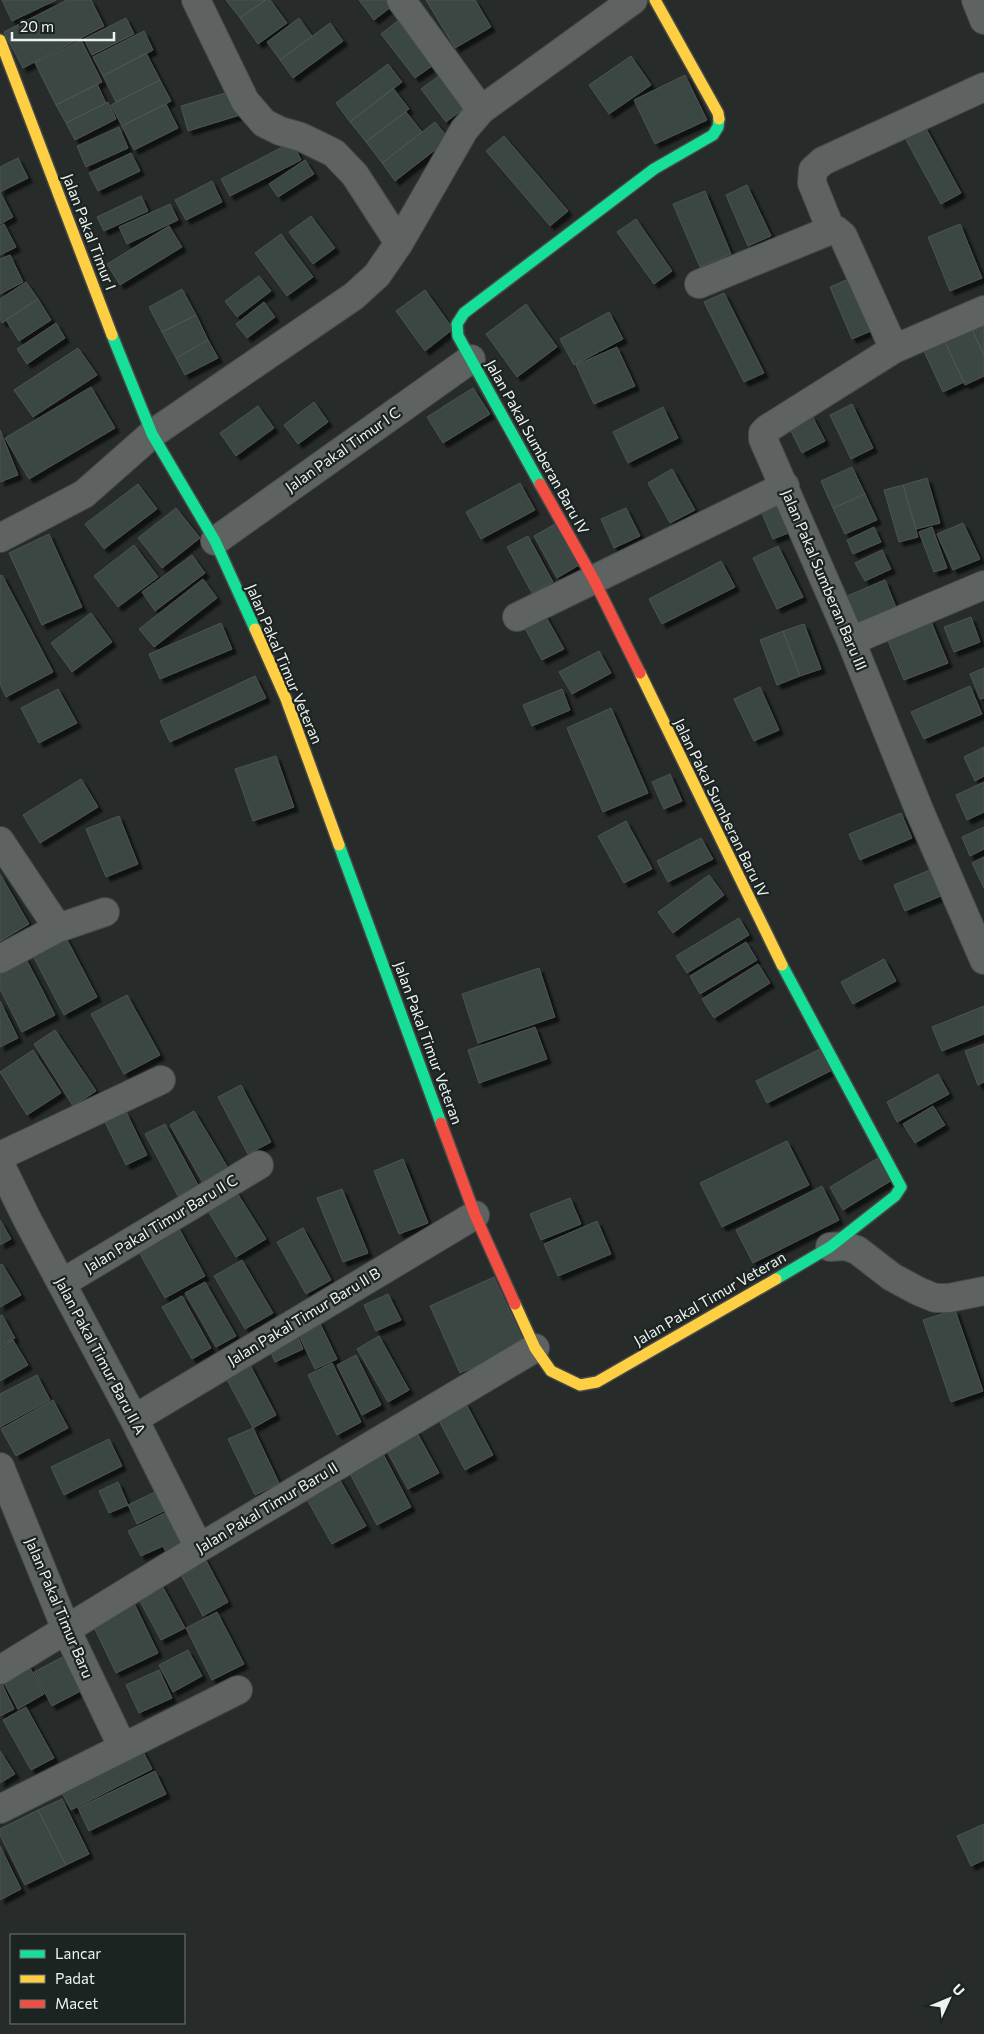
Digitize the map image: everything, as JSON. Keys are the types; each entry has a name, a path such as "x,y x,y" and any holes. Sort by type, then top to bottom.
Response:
{"street":[{"path":"196,0 245,101 254,114 264,123 280,131 301,137 334,153 355,175 399,243"},
{"path":"401,0 481,110"},
{"path":"0,538 84,494 152,434 354,296 376,275 399,243 464,130 481,110 633,0"},
{"name":"Jalan Pakal Sumberan Baru IV","path":"654,0 718,113 720,120 719,129 713,135 654,169 464,313 457,324 458,336 594,580 781,963 852,1098 901,1183 899,1192 895,1196 830,1247"},
{"path":"976,0 984,20"},
{"name":"Jalan Pakal Timur I","path":"0,40 94,290 152,434"},
{"path":"831,230 812,183 813,170 823,161 984,87"},
{"path":"699,284 831,230 836,230 843,236 894,349"},
{"name":"Jalan Pakal Sumberan Baru III","path":"984,310 894,349 771,426 763,433 763,439 851,641 920,812 984,960"},
{"name":"Jalan Pakal Timur I C","path":"215,541 471,359"},
{"name":"Jalan Pakal Timur Veteran","path":"152,434 215,541 286,699 475,1214 534,1348 551,1371 580,1385 596,1382 830,1247"},
{"path":"518,617 785,486"},
{"path":"851,641 984,585"},
{"path":"0,841 58,928"},
{"path":"0,959 58,928 105,912"},
{"path":"0,1156 161,1080"},
{"name":"Jalan Pakal Timur Baru II A","path":"0,1164 27,1219 134,1419 199,1548"},
{"name":"Jalan Pakal Timur Baru II C","path":"62,1283 259,1165"},
{"name":"Jalan Pakal Timur Baru II B","path":"134,1419 475,1214"},
{"path":"830,1247 845,1246 857,1250 892,1277 935,1298 949,1298 984,1291"},
{"name":"Jalan Pakal Timur Baru II","path":"0,1670 199,1548 534,1348"},
{"name":"Jalan Pakal Timur Baru","path":"0,1467 66,1629 122,1746"},
{"path":"0,1809 122,1746 238,1690"}],"building":[{"path":"2,0 56,0 12,21"},
{"path":"67,0 91,0 104,26 23,68 4,32"},
{"path":"226,0 266,0 240,18"},
{"path":"265,0 270,0 287,23 258,44 240,18"},
{"path":"359,0 394,0 396,3 374,20"},
{"path":"426,0 475,0 491,27 455,48"},
{"path":"404,16 439,61 415,78 381,34"},
{"path":"126,18 134,34 92,55 84,39"},
{"path":"299,18 312,36 280,60 267,42"},
{"path":"330,23 343,41 293,78 280,60"},
{"path":"144,31 153,50 103,76 93,57"},
{"path":"81,40 102,82 56,105 35,63"},
{"path":"146,53 160,80 116,102 103,76"},
{"path":"631,56 651,85 609,114 589,85"},
{"path":"388,64 402,82 350,122 336,103"},
{"path":"443,73 468,105 446,122 421,89"},
{"path":"685,75 707,120 655,144 634,100"},
{"path":"160,80 171,101 122,126 111,105"},
{"path":"97,84 106,103 66,123 56,105"},
{"path":"393,88 409,109 366,142 350,122"},
{"path":"232,91 240,115 188,131 181,106"},
{"path":"108,102 116,119 75,140 66,123"},
{"path":"166,104 178,128 134,150 122,126"},
{"path":"406,112 422,132 382,163 366,142"},
{"path":"435,122 449,139 395,181 382,163"},
{"path":"924,125 961,193 941,204 904,136"},
{"path":"119,127 128,148 86,167 77,146"},
{"path":"504,136 568,211 550,226 486,151"},
{"path":"292,142 301,160 230,196 221,179"},
{"path":"131,153 140,171 98,191 89,173"},
{"path":"18,158 28,178 0,192 0,167"},
{"path":"305,160 314,174 278,197 269,184"},
{"path":"212,181 222,202 186,220 175,200"},
{"path":"747,185 771,236 748,246 726,195"},
{"path":"705,191 731,254 700,267 673,204"},
{"path":"0,192 13,217 0,224"},
{"path":"141,196 148,211 104,231 97,217"},
{"path":"170,204 178,220 127,244 119,227"},
{"path":"311,216 335,248 313,264 289,232"},
{"path":"636,219 672,271 654,284 617,232"},
{"path":"4,224 16,247 0,255 0,226"},
{"path":"960,224 982,278 950,291 928,237"},
{"path":"169,226 182,247 120,285 107,264"},
{"path":"281,234 313,277 287,296 255,253"},
{"path":"10,255 23,282 0,294 0,259"},
{"path":"259,276 271,291 237,317 225,301"},
{"path":"856,276 878,328 852,339 830,287"},
{"path":"26,282 38,299 2,323 0,319 0,299"},
{"path":"182,289 196,315 162,332 149,307"},
{"path":"425,290 453,329 425,351 396,311"},
{"path":"724,293 764,373 744,382 704,302"},
{"path":"38,299 51,320 19,341 6,320"},
{"path":"264,302 275,317 247,338 236,324"},
{"path":"526,304 557,347 517,377 486,334"},
{"path":"609,312 623,339 574,365 560,339"},
{"path":"196,315 208,340 176,358 162,332"},
{"path":"984,316 984,356 971,327"},
{"path":"56,323 65,338 27,364 17,349"},
{"path":"971,327 984,356 984,376 965,385 944,340"},
{"path":"208,340 218,358 185,375 176,358"},
{"path":"944,340 964,382 943,392 923,349"},
{"path":"617,347 635,386 594,404 576,365"},
{"path":"78,348 97,375 33,417 14,390"},
{"path":"91,387 115,428 29,479 5,438"},
{"path":"473,388 490,414 443,443 427,417"},
{"path":"314,402 328,422 298,444 284,425"},
{"path":"852,404 873,448 851,459 830,415"},
{"path":"258,406 274,428 236,456 220,433"},
{"path":"663,407 678,438 628,463 613,432"},
{"path":"812,416 825,441 802,453 789,427"},
{"path":"0,430 18,475 0,482"},
{"path":"852,467 865,494 833,508 821,481"},
{"path":"672,469 695,510 670,523 648,483"},
{"path":"927,478 940,523 916,529 903,485"},
{"path":"520,483 535,510 481,539 466,512"},
{"path":"138,484 157,509 104,549 85,524"},
{"path":"903,485 918,537 899,542 884,490"},
{"path":"865,494 877,520 845,534 833,508"},
{"path":"784,501 796,530 773,539 761,511"},
{"path":"176,508 200,538 162,568 138,538"},
{"path":"626,508 640,536 614,548 601,519"},
{"path":"557,523 579,565 557,578 534,536"},
{"path":"963,523 980,559 953,570 937,534"},
{"path":"874,527 881,542 853,554 847,540"},
{"path":"932,527 947,568 934,572 919,532"},
{"path":"49,534 82,607 42,625 9,553"},
{"path":"528,536 553,582 532,593 507,547"},
{"path":"134,545 158,577 118,607 94,576"},
{"path":"778,546 803,597 777,609 753,558"},
{"path":"882,550 891,569 865,581 855,563"},
{"path":"192,555 205,573 155,611 142,592"},
{"path":"721,561 735,587 662,624 649,599"},
{"path":"2,575 53,672 6,697 0,684 0,576"},
{"path":"203,579 217,598 154,647 139,629"},
{"path":"885,580 896,607 858,623 847,596"},
{"path":"541,608 564,649 542,660 520,619"},
{"path":"91,613 112,642 72,672 51,643"},
{"path":"971,617 980,642 954,652 944,627"},
{"path":"930,619 948,663 904,680 886,636"},
{"path":"221,623 232,649 160,679 149,654"},
{"path":"804,624 821,669 800,676 783,631"},
{"path":"783,631 800,676 777,685 760,640"},
{"path":"599,651 611,673 572,694 559,672"},
{"path":"984,668 984,698 980,699 970,674"},
{"path":"255,676 266,698 170,742 160,721"},
{"path":"970,686 982,714 924,739 911,712"},
{"path":"760,687 779,730 754,741 734,699"},
{"path":"58,689 77,723 39,743 21,708"},
{"path":"562,689 570,710 532,726 523,705"},
{"path":"611,708 648,793 603,812 567,728"},
{"path":"984,747 984,776 975,781 964,757"},
{"path":"276,756 294,807 253,821 235,769"},
{"path":"670,774 682,801 664,809 652,782"},
{"path":"81,779 98,807 40,843 23,815"},
{"path":"984,782 984,812 967,820 956,795"},
{"path":"901,813 912,838 860,860 849,834"},
{"path":"119,816 138,864 106,877 86,829"},
{"path":"626,821 652,869 624,883 598,836"},
{"path":"984,827 984,849 970,856 962,837"},
{"path":"701,838 713,859 668,882 657,861"},
{"path":"984,857 984,888 972,863"},
{"path":"939,866 950,892 905,911 894,885"},
{"path":"0,874 29,924 0,941"},
{"path":"709,875 724,895 673,933 658,912"},
{"path":"739,918 749,935 687,973 676,956"},
{"path":"63,932 97,997 64,1015 30,950"},
{"path":"746,942 757,960 700,994 690,976"},
{"path":"24,955 55,1015 22,1032 0,989 0,967"},
{"path":"884,959 896,981 853,1004 841,982"},
{"path":"758,964 770,983 714,1018 702,999"},
{"path":"539,968 555,1017 478,1043 462,994"},
{"path":"127,995 160,1055 124,1074 91,1014"},
{"path":"0,1001 18,1038 0,1047"},
{"path":"984,1006 984,1034 942,1051 932,1027"},
{"path":"535,1027 547,1059 479,1083 468,1050"},
{"path":"55,1030 96,1091 73,1106 34,1044"},
{"path":"984,1044 984,1082 978,1085 965,1051"},
{"path":"822,1048 832,1070 767,1103 756,1081"},
{"path":"33,1050 61,1093 27,1115 0,1072"},
{"path":"938,1074 949,1094 897,1122 887,1102"},
{"path":"241,1085 271,1142 248,1154 218,1097"},
{"path":"933,1106 945,1125 915,1143 903,1124"},
{"path":"194,1111 228,1168 203,1183 170,1125"},
{"path":"126,1112 147,1155 126,1165 105,1122"},
{"path":"165,1124 198,1185 178,1196 145,1134"},
{"path":"787,1141 809,1185 722,1227 700,1183"},
{"path":"878,1158 892,1180 843,1210 830,1187"},
{"path":"403,1159 428,1223 399,1234 374,1171"},
{"path":"232,1185 266,1239 236,1257 203,1203"},
{"path":"822,1186 839,1220 753,1263 736,1230"},
{"path":"342,1189 368,1253 343,1262 317,1198"},
{"path":"570,1198 581,1224 541,1240 530,1214"},
{"path":"0,1220 11,1239 0,1245"},
{"path":"597,1221 611,1254 558,1276 544,1244"},
{"path":"177,1225 205,1276 165,1298 136,1247"},
{"path":"303,1228 331,1280 306,1294 277,1242"},
{"path":"242,1260 273,1313 245,1329 214,1276"},
{"path":"2,1264 21,1295 0,1307 0,1265"},
{"path":"494,1277 525,1345 460,1373 430,1306"},
{"path":"205,1282 236,1336 216,1347 185,1293"},
{"path":"388,1294 401,1320 376,1331 364,1305"},
{"path":"182,1296 211,1348 192,1359 162,1307"},
{"path":"955,1310 983,1391 951,1402 923,1320"},
{"path":"2,1315 15,1338 0,1346 0,1316"},
{"path":"317,1317 337,1359 315,1369 295,1327"},
{"path":"294,1328 303,1349 275,1362 266,1341"},
{"path":"379,1336 409,1390 388,1402 357,1349"},
{"path":"13,1340 28,1365 0,1381 0,1348"},
{"path":"356,1355 381,1405 362,1415 337,1365"},
{"path":"249,1363 276,1415 253,1428 225,1376"},
{"path":"332,1363 361,1422 337,1435 308,1375"},
{"path":"37,1375 50,1400 0,1427 0,1394"},
{"path":"53,1400 68,1428 16,1456 1,1429"},
{"path":"465,1402 493,1455 465,1470 437,1417"},
{"path":"253,1428 279,1483 255,1495 228,1439"},
{"path":"415,1429 439,1473 408,1489 384,1446"},
{"path":"109,1439 122,1466 64,1495 51,1467"},
{"path":"380,1448 411,1507 377,1525 346,1466"},
{"path":"337,1475 366,1526 332,1544 304,1494"},
{"path":"118,1482 128,1505 109,1513 99,1491"},
{"path":"163,1488 172,1507 137,1524 128,1505"},
{"path":"169,1511 187,1550 169,1558 163,1546 141,1556 128,1531"},
{"path":"201,1551 228,1602 203,1616 176,1565"},
{"path":"158,1578 185,1628 161,1640 134,1590"},
{"path":"133,1601 158,1653 116,1673 91,1621"},
{"path":"217,1612 244,1664 212,1680 186,1628"},
{"path":"188,1650 202,1676 173,1692 159,1665"},
{"path":"74,1651 92,1685 52,1706 34,1672"},
{"path":"26,1660 44,1694 18,1709 0,1675"},
{"path":"159,1670 172,1698 139,1713 126,1685"},
{"path":"0,1680 14,1709 0,1716"},
{"path":"26,1707 54,1758 31,1770 3,1720"},
{"path":"137,1740 152,1769 71,1810 56,1781"},
{"path":"0,1751 15,1774 0,1783"},
{"path":"155,1771 166,1794 89,1831 78,1808"},
{"path":"62,1799 89,1854 66,1865 38,1810"},
{"path":"38,1810 66,1865 25,1885 0,1835 0,1829"},
{"path":"984,1824 984,1860 971,1866 957,1836"},
{"path":"0,1846 21,1889 0,1900"}],"traffic: fast":[{"path":"540,484 458,336 457,324 464,313 654,169 713,135 718,127 719,119"},
{"path":"112,335 152,434 215,541 255,629"},
{"path":"339,845 441,1123"},
{"path":"776,1279 830,1247 895,1196 901,1187 782,965"}],"traffic: slow":[{"path":"655,0 718,113 719,119"},
{"path":"0,40 112,335"},
{"path":"255,629 286,699 339,845"},
{"path":"640,673 782,965"},
{"path":"515,1304 535,1348 551,1371 580,1385 597,1382 776,1279"}],"traffic: jam":[{"path":"540,484 594,580 640,673"},
{"path":"441,1123 475,1215 515,1304"}]}
